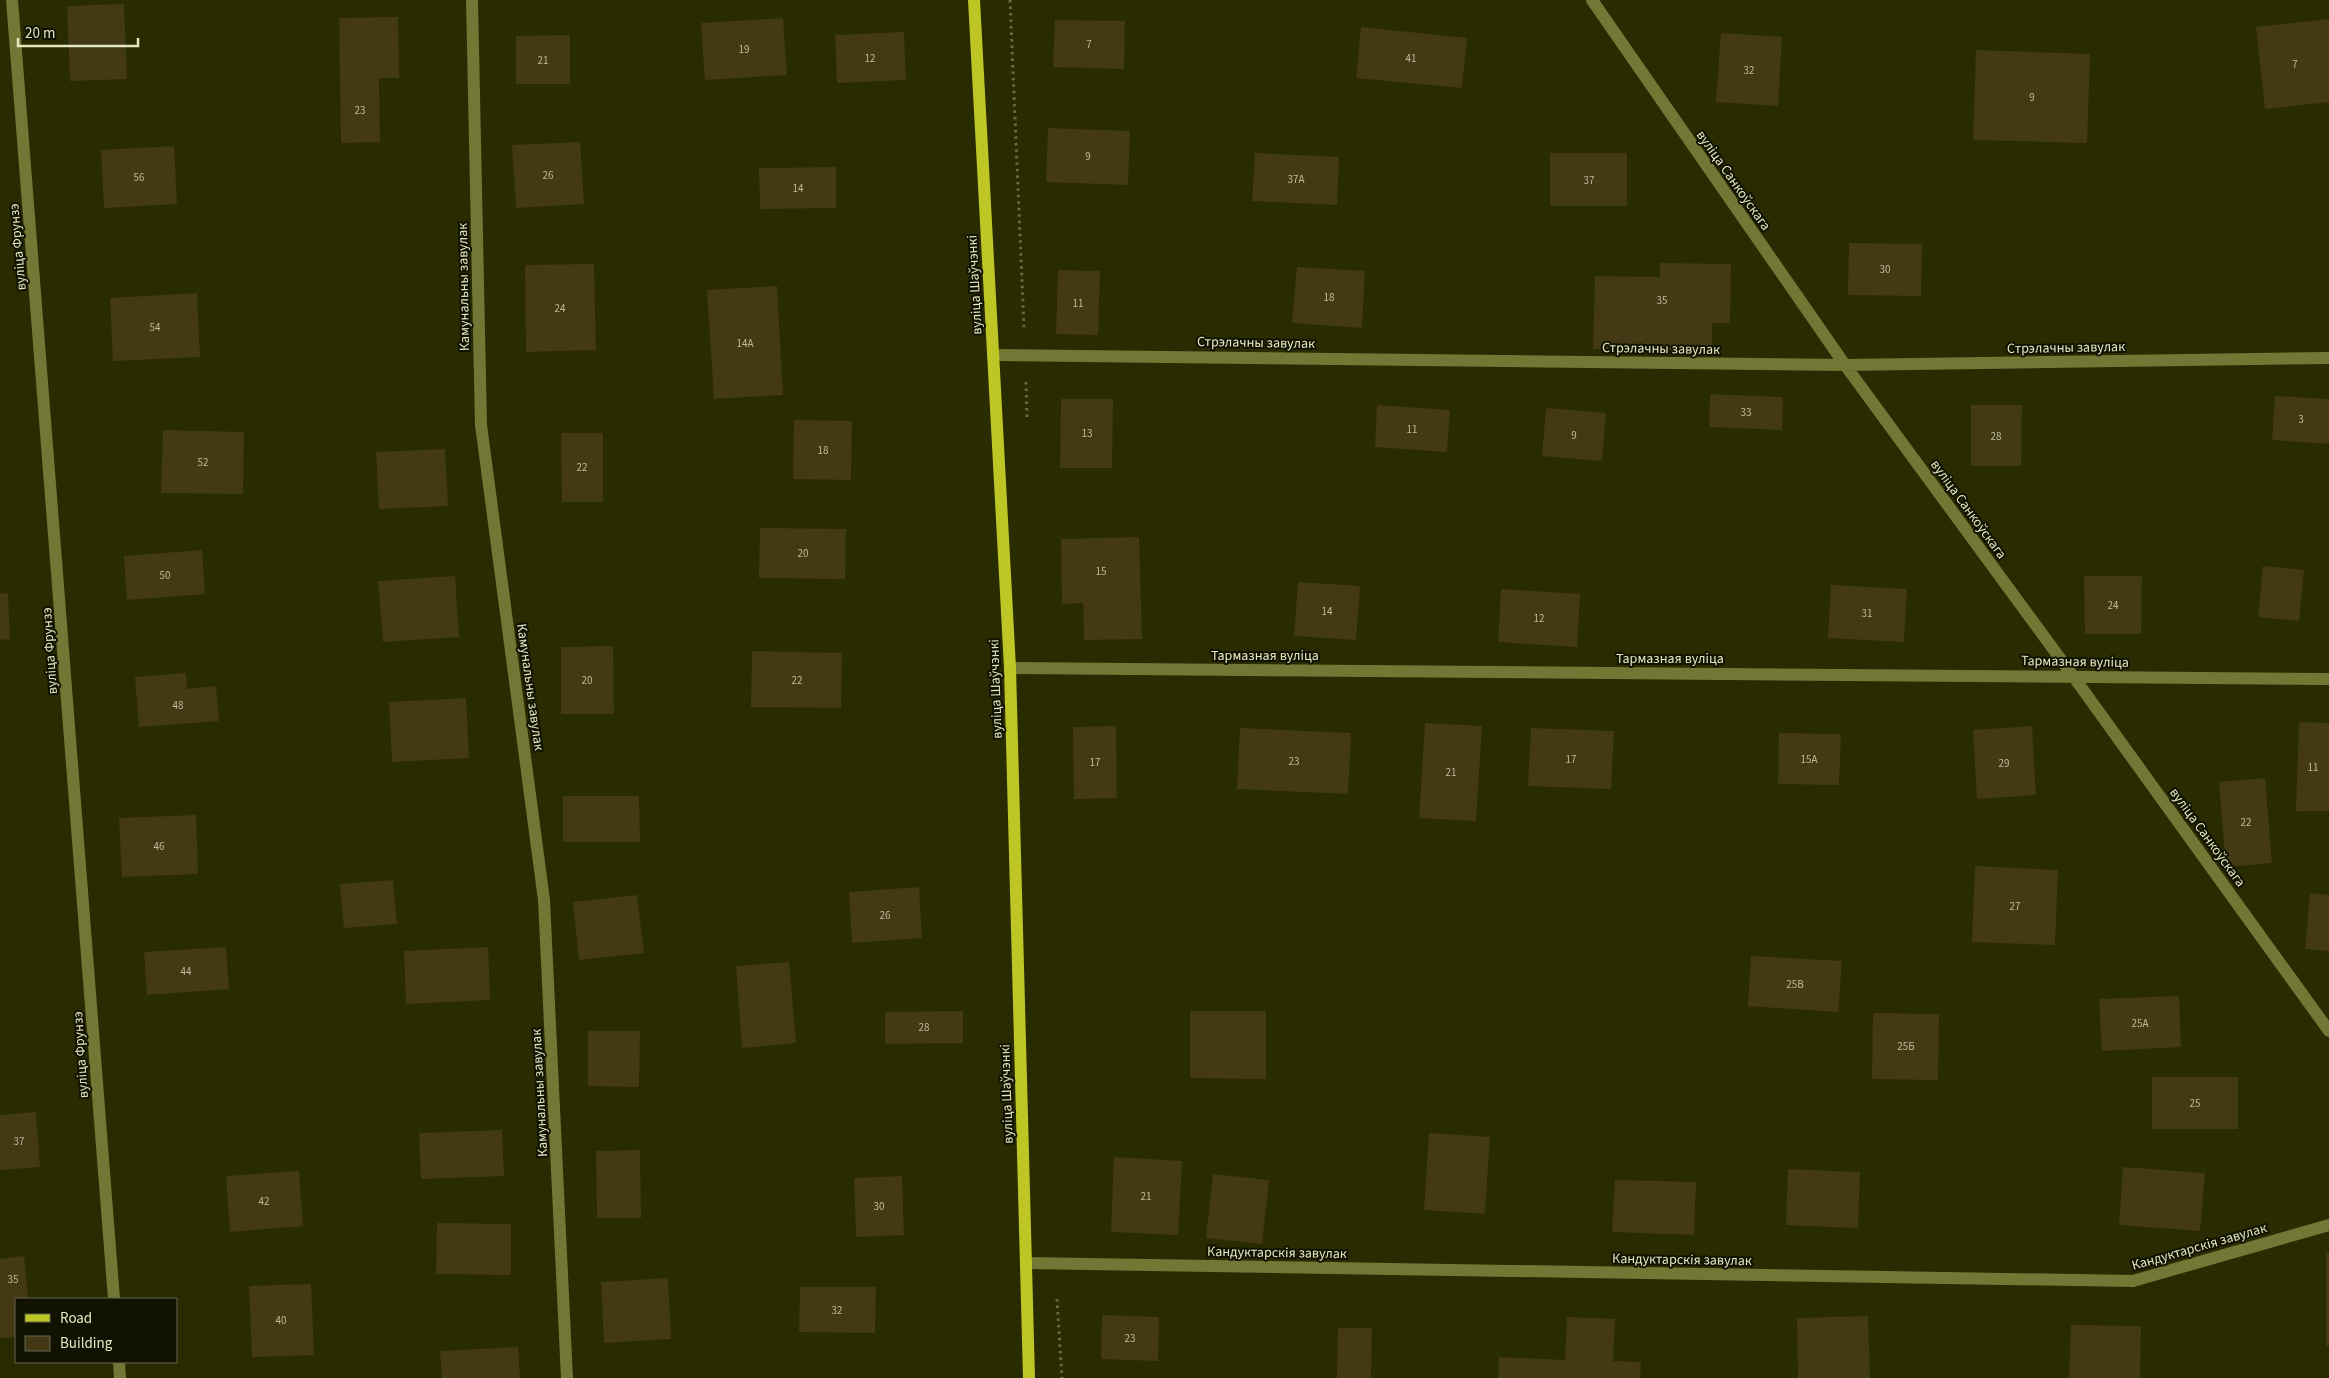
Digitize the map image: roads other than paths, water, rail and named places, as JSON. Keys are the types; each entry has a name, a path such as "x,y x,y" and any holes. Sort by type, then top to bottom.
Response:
{"main road":[{"name":"вуліца Шаўчэнкі","path":"974,0 1010,668 1029,1378"}],"street":[{"name":"вуліца Фрунзэ","path":"12,0 114,1298"},
{"name":"Камунальны завулак","path":"472,0 481,425 544,900 567,1378"},
{"name":"вуліца Санкоўскага","path":"1592,0 1845,366 2074,676 2329,1031"},
{"name":"Стрэлачны завулак","path":"993,355 1845,366 2329,358"},
{"name":"Тармазная вуліца","path":"1010,668 2329,678"},
{"name":"Кандуктарскія завулак","path":"1026,1263 2133,1281 2329,1225"},
{"path":"119,1363 120,1378"}]}
